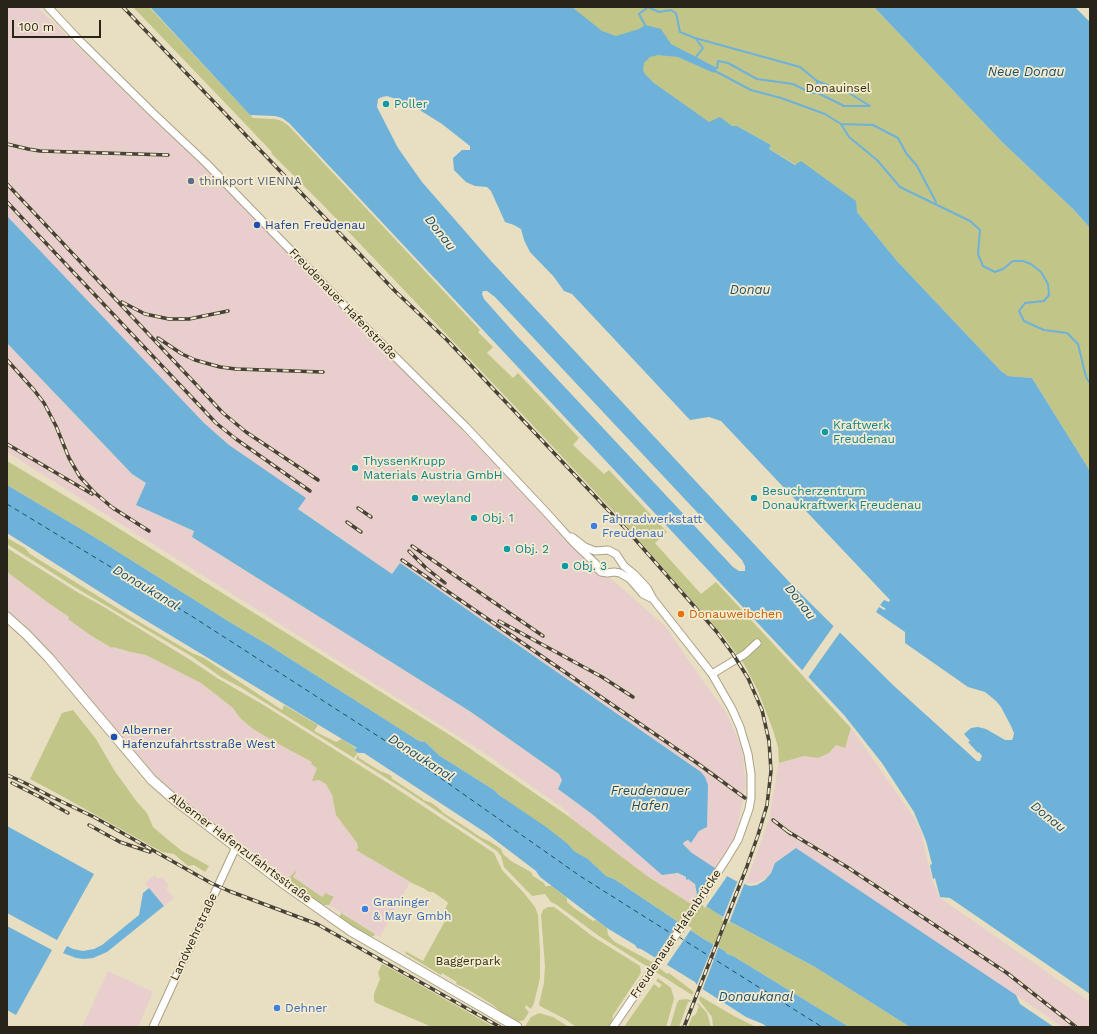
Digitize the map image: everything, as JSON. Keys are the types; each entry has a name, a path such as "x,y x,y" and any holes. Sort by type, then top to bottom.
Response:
{"street":[{"name":"Freudenauer Hafenstraße","path":"48,7 147,108 206,163 382,344 466,427 568,535 582,552 596,564 598,569 607,573 614,572 630,579 643,594 653,599"},
{"name":"Freudenauer Hafenstraße","path":"568,535 595,551 608,550 616,554 619,560 647,588 653,599 712,674 732,709 746,744 750,763 751,798 738,840"},
{"path":"596,564 598,555 602,551"},
{"path":"614,572 618,568 619,560"},
{"name":"Alberner Hafenzufahrtsstraße","path":"7,617 49,658 152,780 176,801 321,910 351,930 510,1026"},
{"path":"712,674 745,654 757,643"},
{"name":"Freudenauer Hafenbrücke","path":"613,1027 691,913 738,840"},
{"name":"Landwehrstraße","path":"153,1027 236,847"}],"shaded area":[{"name":"Hafen Freudenau","path":"7,7 37,7 201,163 484,453 559,533 665,626 726,712 742,749 746,784 737,828 734,838 715,869 692,853 683,844 685,840 691,842 699,831 708,789 705,777 696,768 400,563 392,574 298,508 306,498 228,445 204,423 7,216"},
{"path":"7,343 132,474 146,483 137,505 194,531 192,537 471,712 559,774 562,780 558,789 592,814 662,875 679,874 694,883 697,895 691,904 647,876 568,816 570,813 483,752 7,452"},
{"path":"7,572 69,617 68,618 90,635 112,648 146,655 201,683 233,708 240,718 253,729 312,762 317,768 313,781 319,780 326,783 332,795 336,815 357,843 358,848 410,882 380,937 329,905 333,896 323,897 304,891 288,880 192,808 153,774 38,641 7,611"},
{"path":"851,728 915,819 921,831 932,880 940,898 1090,1002 1090,1027 1063,1027 796,848 775,863 768,876 764,879 756,883 746,883 769,820 779,763 804,756 810,757 829,753 836,745 848,738"},
{"path":"155,875 158,879 162,877 169,886 166,889 174,898 164,906 145,883"},
{"path":"108,971 153,992 138,1027 82,1027"}],"green space":[{"path":"133,7 149,7 253,118 275,119 282,121 289,126 480,330 478,332 493,347 487,353 513,378 518,373 579,438 573,445 604,474 609,470 667,532 655,543 701,594 716,582 851,728 845,748 836,745 829,753 818,758 804,756 779,763 778,747 758,691 744,664 724,637 614,512 524,416"},
{"name":"Donauinsel","path":"572,7 874,7 1002,142 1074,210 1090,228 1090,471 1032,378 1008,376 1001,371 897,261 857,212 796,165 769,149 771,145 721,119 710,123 680,103 654,83"},
{"path":"7,461 102,518 453,737 568,816 647,876 691,904 697,895 723,918 815,967 910,1027 849,1027 733,956 727,954 725,951 702,938 614,879 606,876 588,859 574,851 568,844 494,790 440,756 425,742 419,741 270,646 96,538 7,485"},
{"path":"7,538 25,548 30,554 138,621 192,653 204,658 282,710 284,705 318,725 314,731 336,742 342,739 357,749 354,750 358,752 354,758 240,687 221,677 191,656 73,586 7,544"},
{"name":"Baggerpark","path":"7,548 192,661 217,678 262,704 391,785 494,853 502,870 524,893 535,907 538,915 540,978 534,1003 531,1009 526,1005 525,1008 529,1012 524,1020 517,1022 504,1015 493,1005 456,984 457,982 442,973 441,975 406,954 405,951 423,961 445,921 442,915 448,903 433,892 429,892 410,882 356,850 358,848 357,843 336,815 332,795 326,784 319,780 312,781 317,768 311,764 312,762 253,729 240,718 233,708 201,683 146,655 112,648 90,635 68,619 69,617 7,572"},
{"path":"73,710 96,739 114,770 137,802 147,813 153,827 182,851 209,866 205,872 194,865 188,866 174,854 162,852 30,779 62,713"},
{"path":"358,755 359,758 380,771 390,775 392,777 391,778 423,800 432,803 442,812 501,849 503,854 511,861 531,872 533,876 544,883 545,886 552,886 567,898 567,902 574,908 593,921 596,920 607,928 608,935 615,942 652,962 667,974 669,973 694,992 692,995 599,936 551,902 545,894 532,896 504,867 501,856 497,851 356,759"},
{"path":"295,871 296,872 293,877 322,897 326,893 334,896 329,905 323,905 289,882 288,880"},
{"path":"548,907 554,907 592,936 640,966 641,973 613,1015 612,1022 619,1027 576,1027 565,1019 540,1006 539,1004 544,983 545,966 541,915 543,910"},
{"path":"341,913 375,934 374,936 369,937 339,919"},
{"path":"382,964 494,1027 432,1027 376,1003 374,1001 374,994 380,979 378,973"},
{"path":"658,978 671,988 674,999 666,1027 624,1027 654,984 659,988 662,985 656,981"},
{"path":"700,996 756,1027 713,1027 712,1017 699,1000"},
{"path":"679,1000 691,1000 688,1002 679,1027 670,1027 677,1003"},
{"path":"698,1003 707,1013 711,1027 688,1027 692,1017 696,1014 699,1006 697,1005"},
{"path":"539,1013 553,1017 569,1027 526,1027 531,1017"}],"water":[{"name":"Donau","path":"150,7 572,7 602,31 616,36 639,29 645,25 661,29 671,44 717,68 714,73 678,57 658,55 650,57 644,63 643,70 654,83 709,122 720,117 732,126 737,126 771,145 769,149 795,165 801,161 856,201 857,212 897,261 1001,371 1008,376 1032,378 1090,471 1090,994 950,898 940,897 935,878 933,879 930,865 932,864 926,841 914,812 882,763 844,715 289,123 282,118 275,116 250,115","holes":["387,96 410,104 442,124 470,146 470,150 462,150 453,158 454,170 466,182 475,186 487,187 491,191 505,222 521,229 524,240 530,252 554,277 564,291 572,294 690,420 709,417 721,421 890,600 889,602 884,600 880,605 886,609 884,610 879,607 876,612 905,632 905,643 968,687 985,692 996,701 1001,707 1014,733 1012,740 1005,740 986,729 978,727 971,728 964,734 970,741 968,742 982,756 980,761 977,761 894,686 793,586 491,261 422,182 398,148 377,107 378,99","483,291 487,291 495,297 742,560 745,566 745,571 739,571 733,567 516,335 484,299 482,294"]},
{"name":"Neue Donau","path":"874,7 1075,7 1090,22 1090,228 1074,210 1002,142"},
{"name":"Freudenauer Hafen","path":"7,216 204,423 229,445 306,498 298,509 392,574 400,563 701,772 708,785 707,827 699,831 691,843 688,840 684,842 683,844 692,853 727,876 750,886 757,885 765,880 771,873 775,863 796,848 1016,995 1020,1004 1054,1027 910,1027 815,967 729,921 706,906 697,895 695,884 688,879 687,880 686,877 678,873 662,875 592,814 558,789 562,780 559,774 471,712 192,537 194,531 136,505 146,483 132,474 7,343"},
{"name":"Donaukanal","path":"7,485 96,538 270,646 419,741 425,742 440,756 494,790 546,827 568,844 574,851 588,859 606,876 614,879 702,938 725,951 727,954 733,956 849,1027 767,1027 746,1017 704,990 695,982 637,948 635,945 607,928 540,877 536,871 486,833 364,753 359,753 354,750 357,748 122,606 7,533"},
{"path":"7,826 94,874 57,940 7,913"},
{"path":"149,888 164,906 107,952 93,958 84,959 76,958 63,953 67,946 83,951 94,949 102,945 139,915 143,893"},
{"path":"7,926 52,950 16,1015 7,1010"}],"pier":[{"path":"835,624 841,631 807,679 801,672"},
{"path":"716,867 728,875 705,908 696,897"},
{"path":"738,880 745,882 729,923 722,920"},
{"path":"680,921 692,928 666,966 654,959"},
{"path":"714,943 719,946 702,991 696,987"}],"waterway":[{"path":"645,25 639,14 648,7 659,12 671,10 676,13 680,32 695,38 800,67 817,81 849,93 870,106 844,106 818,93 811,93 793,84 757,79 728,63 718,61 717,68"},
{"path":"696,39 703,48 696,57"},
{"path":"715,71 751,90 781,98 825,114 841,124 873,125 898,138 906,153 917,166 936,202"},
{"path":"817,81 818,93"},
{"path":"841,124 849,137 877,160 900,187 970,221 980,230 978,254 983,266 995,272 1003,269 1013,261 1023,261 1031,264 1041,272 1048,284 1049,295 1044,301 1025,303 1019,311 1024,321 1044,330 1067,333 1078,344 1085,373 1090,383"}],"ferry route":[{"path":"7,504 193,617 412,758 580,876 672,934"},
{"path":"679,937 822,1027"}],"railway":[{"path":"123,7 396,292 447,340 626,529 716,631 748,678 762,710 769,741 771,771 767,805 746,869 684,1027"},
{"path":"7,144 40,151 168,155"},
{"path":"7,184 223,413 246,432 318,480"},
{"path":"7,202 216,423 236,439 310,491"},
{"path":"122,302 145,314 169,319 189,319 228,311"},
{"path":"158,338 182,354 195,360 220,367 236,369 323,372"},
{"path":"7,360 44,403 56,426 69,458 80,477 94,492 114,509"},
{"path":"7,444 92,494"},
{"path":"110,506 149,531"},
{"path":"358,508 371,517"},
{"path":"347,522 361,532"},
{"path":"412,546 543,636"},
{"path":"409,551 426,568 445,583"},
{"path":"402,560 697,763 745,798"},
{"path":"499,621 602,677 633,697"},
{"path":"7,775 94,817 211,883 317,924 500,1027"},
{"path":"12,783 68,813"},
{"path":"773,820 791,834"},
{"path":"89,825 120,842 150,852"},
{"path":"787,831 847,867 1007,973 1076,1027"}],"place":[{"name":"Poller","path":"386,104"},
{"name":"thinkport VIENNA","path":"191,181"},
{"name":"Hafen Freudenau","path":"257,225"},
{"name":"Kraftwerk Freudenau","path":"825,432"},
{"name":"ThyssenKrupp Materials Austria GmbH","path":"355,468"},
{"name":"weyland","path":"415,498"},
{"name":"Besucherzentrum Donaukraftwerk Freudenau","path":"754,498"},
{"name":"Obj. 1","path":"474,518"},
{"name":"Fahrradwerkstatt Freudenau","path":"594,526"},
{"name":"Obj. 2","path":"507,549"},
{"name":"Obj. 3","path":"565,566"},
{"name":"Donauweibchen","path":"681,614"},
{"name":"Alberner Hafenzufahrtsstraße West","path":"114,737"},
{"name":"Graninger & Mayr Gmbh","path":"365,909"},
{"name":"Dehner","path":"277,1008"}]}
